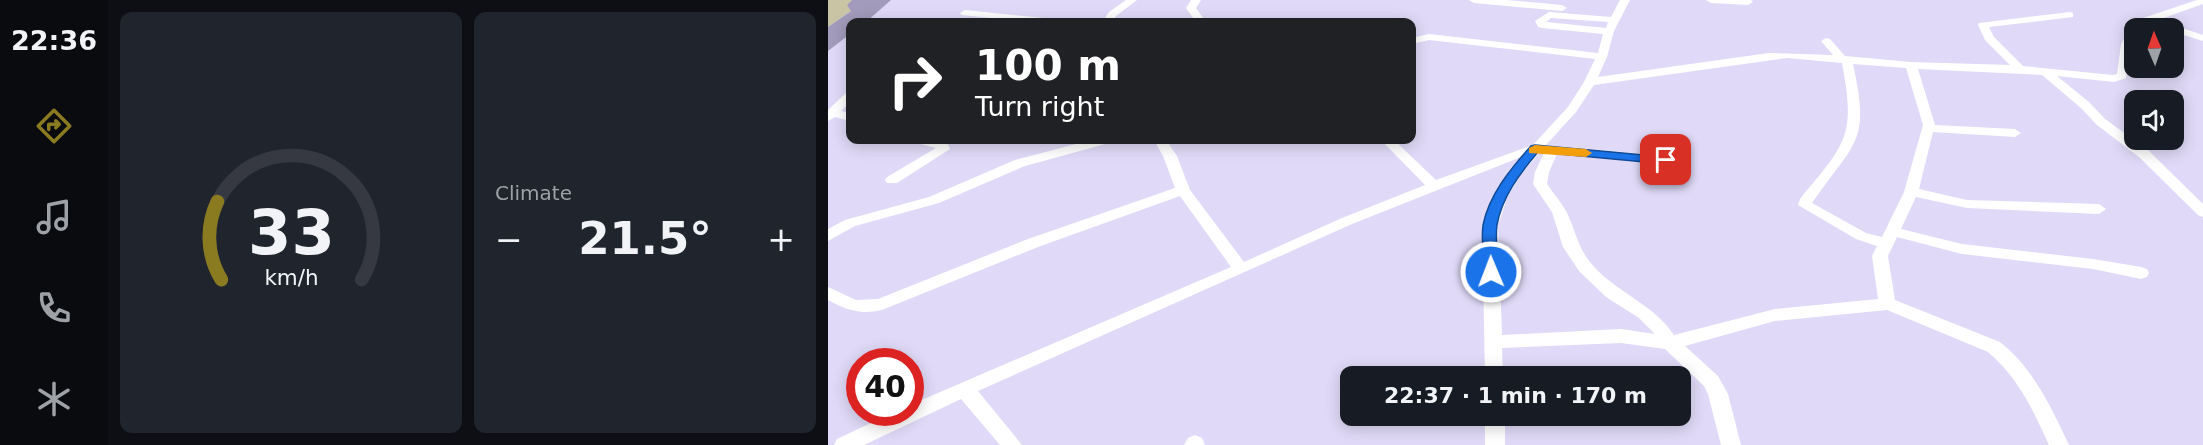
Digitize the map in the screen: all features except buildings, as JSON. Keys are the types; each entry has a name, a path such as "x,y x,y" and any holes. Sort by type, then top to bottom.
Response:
{"street":[{"path":"1109,18 1132,0"},
{"path":"1196,0 1191,8 1197,18"},
{"path":"1474,0 1525,2 1617,16"},
{"path":"1711,0 1748,2"},
{"path":"2149,18 2203,1"},
{"path":"965,13 1014,18"},
{"path":"1549,15 1617,16 1548,26 1540,21 1544,16 1549,15"},
{"path":"2020,69 1989,38 1983,25 2070,15"},
{"path":"1494,366 1490,225 1500,198 1515,172 1543,149 1590,82 1617,16"},
{"path":"2184,32 2203,38"},
{"path":"1416,40 1430,37 1602,57"},
{"path":"1826,41 1844,59 1854,96 1854,129 1844,151 1805,205 1861,236 1888,237 1962,249 2093,264 2141,273"},
{"path":"1590,82 1769,56 2020,69 2120,79 2124,60"},
{"path":"1888,304 1880,256 1911,192 1928,128 1927,115 1911,65"},
{"path":"2041,72 2057,81 2101,122 2144,154 2203,212"},
{"path":"830,115 846,100"},
{"path":"830,115 846,117"},
{"path":"1928,128 2015,134"},
{"path":"892,180 943,149 942,145 938,144"},
{"path":"828,236 860,220 934,200 1057,146 1073,144"},
{"path":"1162,144 1170,156 1183,190 1232,259 1242,269"},
{"path":"1391,144 1434,186"},
{"path":"1543,149 1540,184 1559,212 1571,247 1585,267 1600,282 1661,328 1670,343 1711,381 1719,394 1731,445"},
{"path":"844,445 964,389 1347,221 1488,164 1543,149 1666,160"},
{"path":"828,293 856,307 866,309 1033,243 1183,190"},
{"path":"1911,192 1967,204 2099,209"},
{"path":"1493,342 1621,336 1670,343 1775,315 1888,304 1994,347 2008,357 2024,376 2059,445"},
{"path":"964,389 1012,445"},
{"path":"1495,426 1495,445"}],"shaded area":[{"path":"828,0 852,0 847,5 852,10 828,27"},
{"path":"852,0 891,0 871,18 846,18 846,37 828,51 828,27 851,11 847,5"}],"slow traffic":[{"path":"1533,150 1535,148 1586,153"}],"route":[{"path":"1491,272 1490,225 1500,198 1515,172 1535,148 1666,160"}]}
